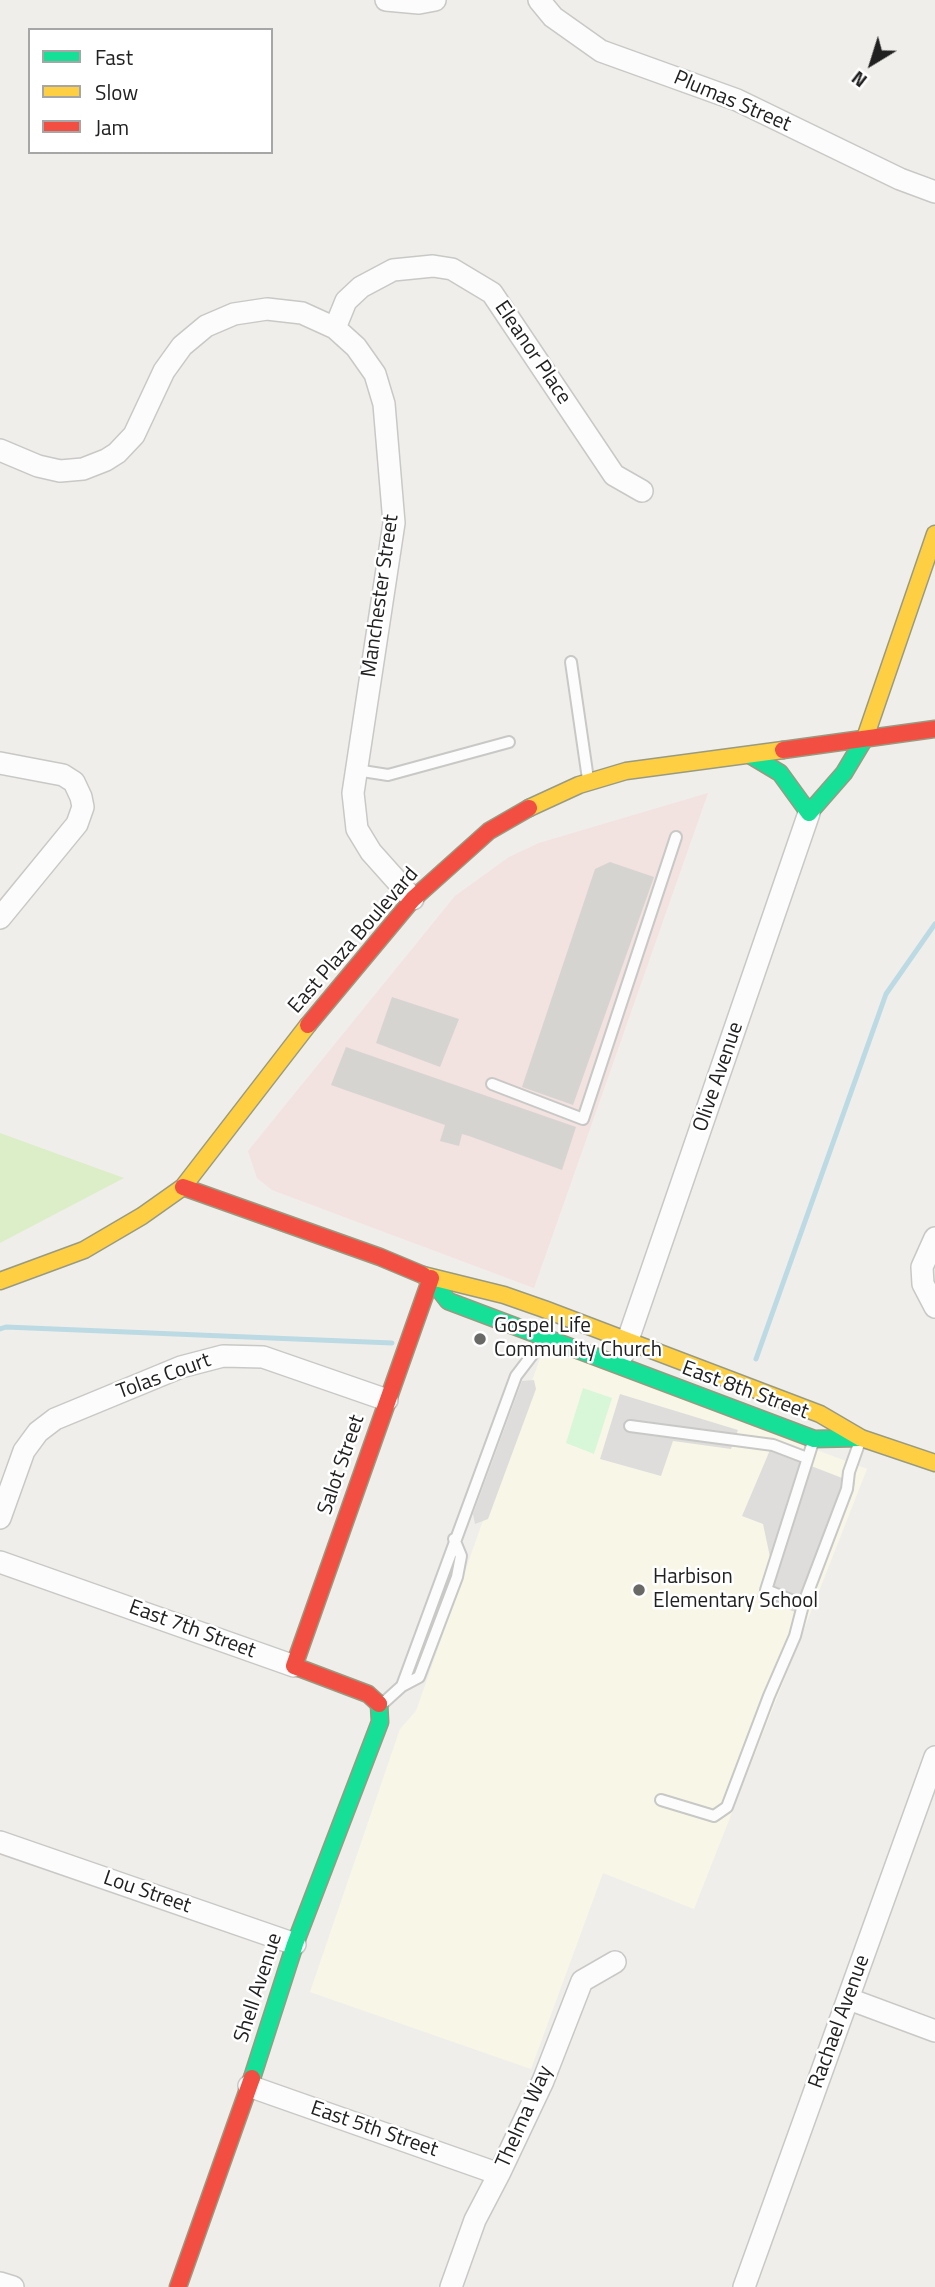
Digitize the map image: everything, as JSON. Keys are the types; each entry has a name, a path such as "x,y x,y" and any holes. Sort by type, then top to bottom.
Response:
{"main road":[{"path":"750,755 780,773 809,813 844,773 865,738 935,534"},
{"name":"East Plaza Boulevard","path":"0,1281 84,1250 142,1216 183,1187 318,1012 413,900 489,831 538,803 589,782 626,771 935,729"},
{"name":"East 8th Street","path":"183,1187 380,1257 431,1278 504,1295 628,1340 820,1414 861,1438 935,1463"},
{"name":"East 8th Street","path":"431,1278 448,1301 814,1439 861,1438"},
{"name":"Salot Street","path":"294,1666 431,1278"},
{"name":"East 7th Street","path":"294,1666 368,1694 381,1704"},
{"name":"Shell Avenue","path":"178,2287 249,2086 295,1944 380,1722 381,1704"}],"street":[{"path":"386,0 419,3 435,0"},
{"name":"Plumas Street","path":"539,0 552,17 601,51 737,100 900,179 935,192"},
{"name":"Eleanor Place","path":"335,328 346,301 361,287 393,270 433,266 452,270 492,293 614,475 642,491"},
{"name":"Manchester Street","path":"0,450 38,467 60,471 83,468 106,460 117,453 134,435 172,358 193,335 220,319 249,310 302,313 335,328 356,347 375,374 384,404 394,523 353,793 358,829 371,852 413,900"},
{"path":"0,763 62,775 74,782 82,797 83,807 77,824 0,918"},
{"name":"Olive Avenue","path":"619,1365 809,813"},
{"path":"932,1304 923,1284 922,1267 935,1238"},
{"name":"Tolas Court","path":"0,1518 24,1451 38,1432 55,1419 181,1367 223,1356 263,1357 387,1400"},
{"name":"East 7th Street","path":"0,1562 294,1666"},
{"name":"Rachael Avenue","path":"744,2287 935,1756"},
{"name":"Lou Street","path":"0,1842 295,1944"},
{"name":"Thelma Way","path":"450,2287 475,2220 543,2081 582,1981 615,1962"},
{"path":"849,1999 935,2031"},
{"name":"East 5th Street","path":"249,2086 499,2174"},
{"path":"0,2283 13,2287"}],"lane":[{"path":"571,662 589,782"},
{"path":"356,770 388,775 509,742"},
{"path":"492,1084 583,1119 676,837"},
{"path":"381,1704 402,1686 516,1376 546,1336"},
{"path":"630,1426 773,1445 807,1458"},
{"path":"661,1800 714,1816 727,1807 795,1636 803,1605 847,1489 849,1472 861,1438"},
{"path":"803,1605 766,1590 814,1439"}],"shaded area":[{"path":"708,793 534,1288 272,1190 257,1178 248,1151 455,896 509,857 539,843"},
{"name":"Harbison Elementary School","path":"544,1347 867,1469 694,1909 603,1873 531,2069 310,1992 400,1729 416,1711"},
{"path":"534,1380 536,1389 488,1519 475,1524 473,1514 522,1381"},
{"path":"620,1394 738,1430 731,1449 673,1441 661,1476 600,1459"},
{"path":"770,1450 855,1483 805,1616 757,1597 770,1557 763,1524 742,1516"}],"green space":[{"path":"0,1133 124,1178 0,1243"},
{"path":"583,1388 612,1398 594,1454 566,1443"}],"building":[{"path":"610,862 654,877 573,1105 522,1087 595,869"},
{"path":"392,997 459,1019 440,1067 376,1043"},
{"path":"346,1047 576,1127 562,1170 462,1134 459,1146 440,1141 445,1125 331,1085"}],"waterway":[{"path":"756,1359 886,994 935,924"},
{"path":"0,1329 6,1327 392,1343"}],"traffic: fast":[{"path":"750,755 780,773 809,813 844,773 865,738"},
{"path":"431,1279 448,1301 814,1439 861,1438"},
{"path":"252,2078 295,1944 380,1722 379,1704"}],"traffic: slow":[{"path":"865,738 935,534"},
{"path":"529,808 579,785 626,771 783,750"},
{"path":"0,1281 84,1250 142,1216 183,1187 308,1025"},
{"path":"423,1275 504,1295 544,1309 820,1414 861,1438 935,1463"}],"traffic: jam":[{"path":"783,750 935,729"},
{"path":"308,1025 413,899 489,831 529,808"},
{"path":"183,1187 423,1275"},
{"path":"379,1704 368,1694 294,1666 431,1278"},
{"path":"178,2287 252,2078"}],"place":[{"name":"Gospel Life Community Church","path":"480,1339"},
{"name":"Harbison Elementary School","path":"639,1590"}]}
